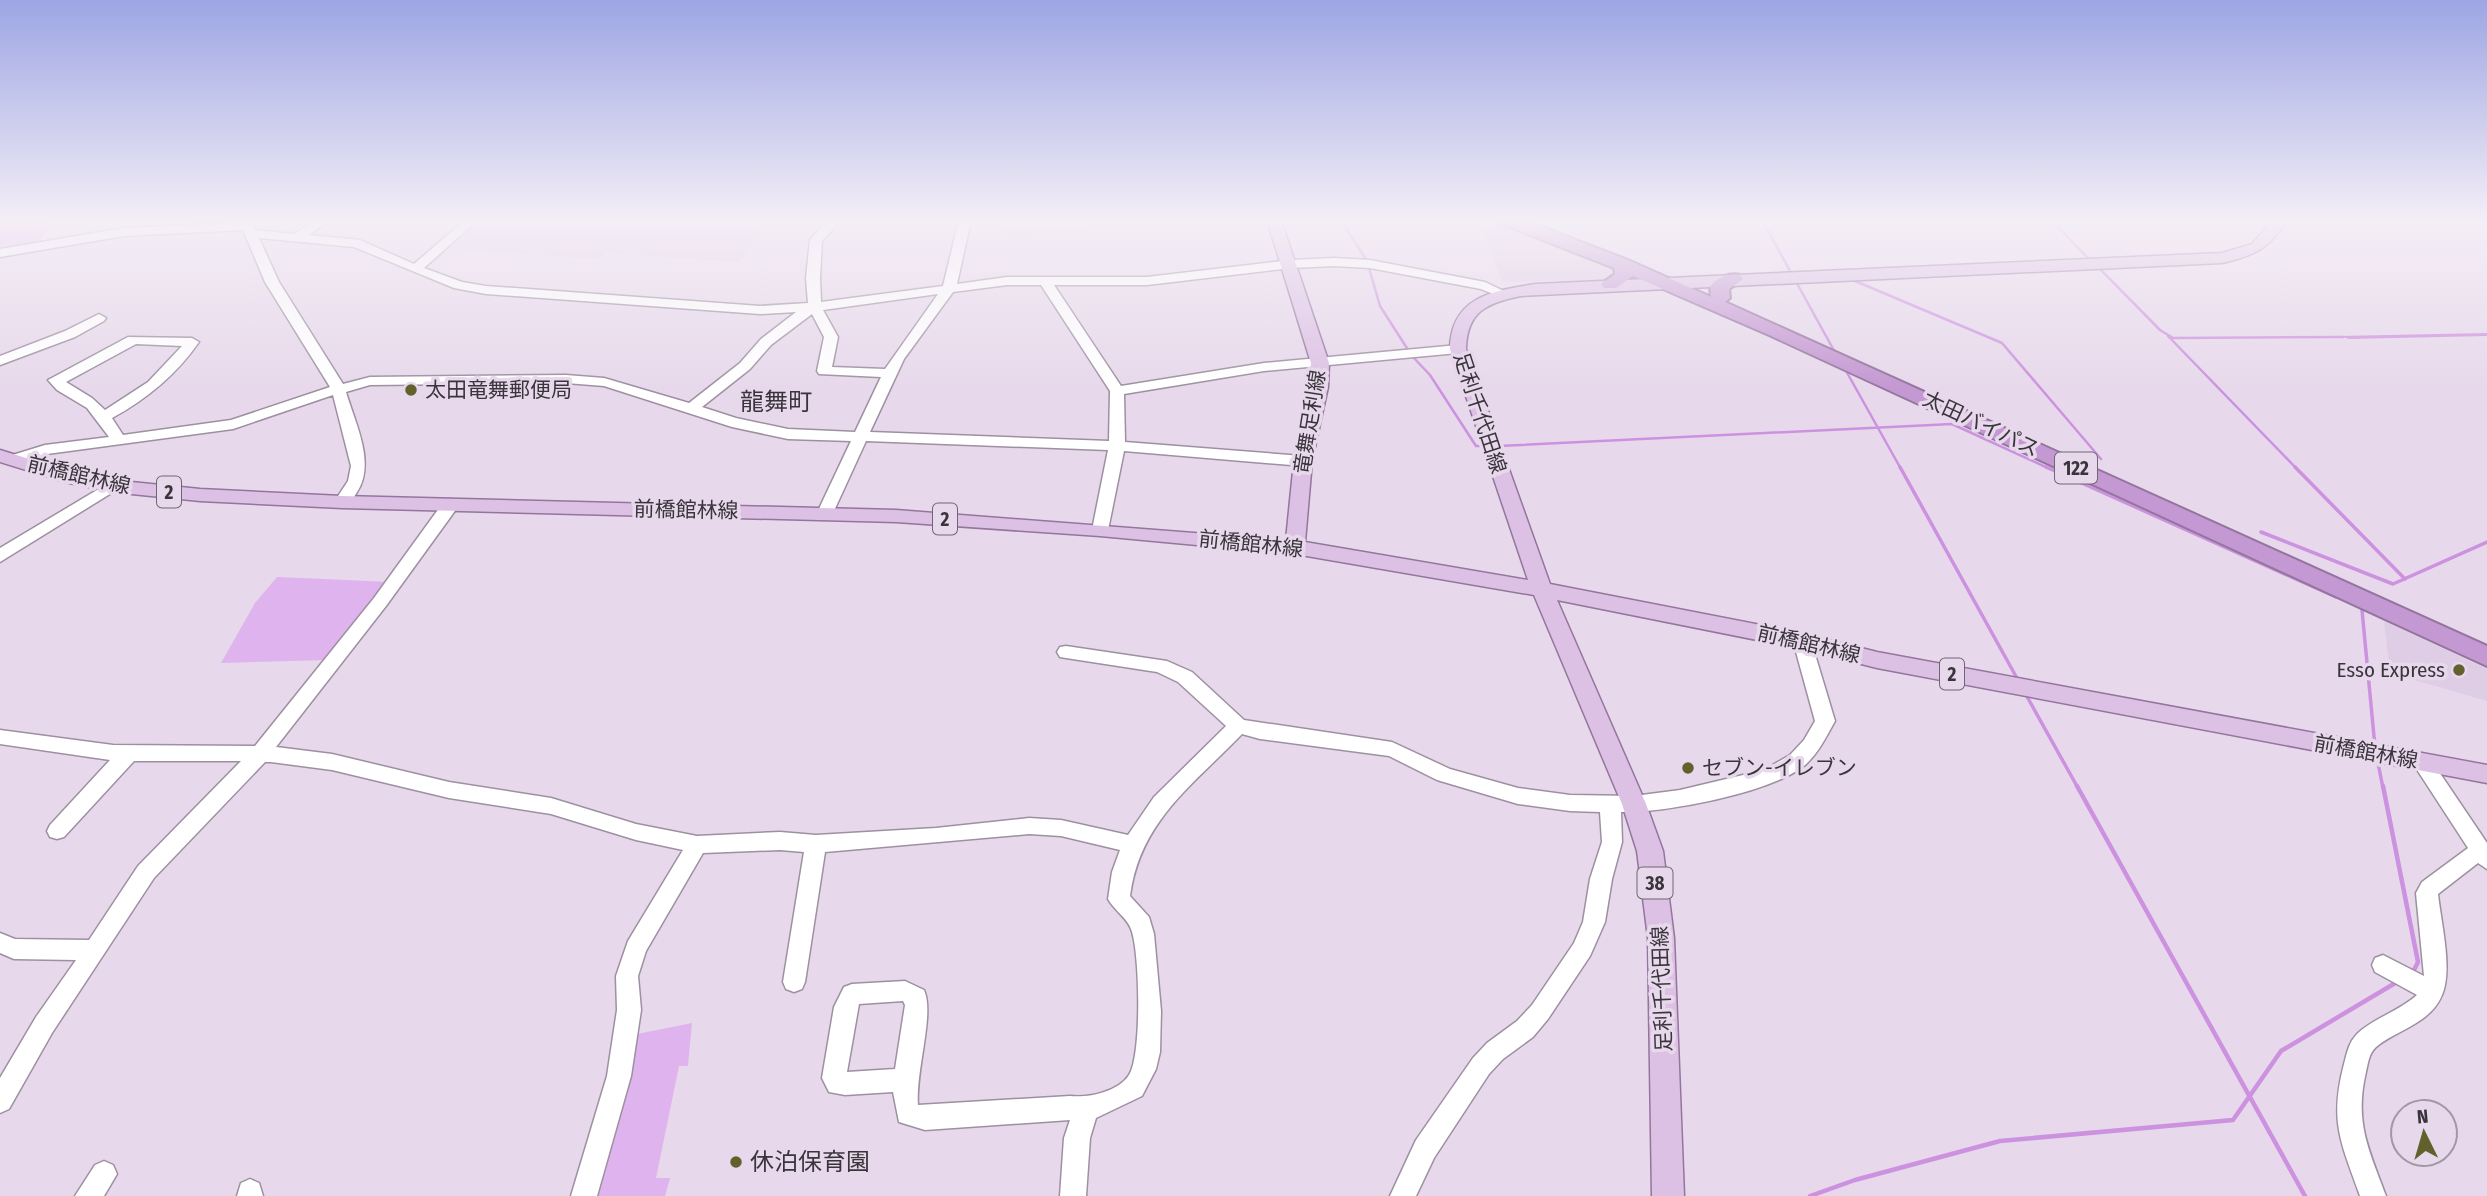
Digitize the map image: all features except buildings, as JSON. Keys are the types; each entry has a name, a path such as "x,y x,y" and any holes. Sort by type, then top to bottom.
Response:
{"highway":[{"path":"1610,284 1623,276"},
{"name":"太田バイパス","path":"1656,276 1721,298 2487,644"},
{"name":"太田バイパス","path":"1659,276 2487,657"},
{"path":"1721,298 1719,287 1734,279"}],"main road":[{"name":"竜舞足利線","path":"1294,276 1320,363 1319,387 1303,461 1295,547"},
{"name":"足利千代田線","path":"1668,1196 1658,901 1650,850 1622,804 1458,349 1457,330 1464,318 1478,305 1503,294 1535,289 1808,276"},
{"name":"前橋館林線","path":"6,458 72,478 113,486 200,495 341,502 825,513 1100,530 1295,547 1543,590 1802,641 1877,660 2487,774"}],"street":[{"path":"269,276 338,388 359,466 353,487 341,502"},
{"path":"434,276 459,285 486,289 760,310 815,307 1007,281 1147,281 1191,276"},
{"path":"813,276 815,307 831,337 824,371 891,373"},
{"path":"825,513 897,359 949,288 952,276"},
{"path":"1432,276 1485,286 1503,294"},
{"path":"1044,280 1117,391 1117,446 1100,530"},
{"path":"691,409 745,366 766,342 790,322 815,307"},
{"path":"0,361 70,334 99,318"},
{"path":"105,416 143,394 169,373 192,342 133,340 55,381 62,389 88,401 105,416 120,441"},
{"path":"1117,391 1216,377 1264,367 1458,349"},
{"path":"6,458 45,450 233,424 338,388 388,379 589,380 624,386 691,409 763,430 788,434 1117,446 1303,461"},
{"path":"0,556 113,486"},
{"path":"0,1101 44,1025 146,872 260,754 380,602 452,504"},
{"path":"1066,652 1160,666 1185,677 1238,726 1260,732 1392,749 1444,775 1518,796 1622,804 1680,798 1769,777 1797,760 1825,721 1824,707 1802,641"},
{"path":"907,1079 838,1084 834,1078 846,1007 852,994 905,991 916,997 907,1079 905,1094 908,1114 925,1118 1070,1108 1086,1110 1121,1096 1139,1083 1150,1043 1143,933 1141,924 1119,899 1120,878 1131,844 1158,807 1238,726"},
{"path":"0,737 129,753 260,754 332,762 449,790 551,806 636,832 697,845 780,841 816,844 936,836 1029,826 1061,828 1131,844"},
{"path":"57,831 129,753"},
{"path":"2422,762 2484,856"},
{"path":"1403,1196 1425,1149 1481,1066 1540,1012 1582,949 1594,922 1601,879 1622,804"},
{"path":"794,982 816,844"},
{"path":"584,1196 619,1076 629,1010 629,965 636,948 697,845"},
{"path":"2373,1196 2351,1136 2348,1119 2355,1063 2368,1040 2402,1021 2424,1004 2424,987 2436,975 2427,893 2430,888 2473,855 2484,856"},
{"path":"0,943 14,949 93,950"},
{"path":"2388,967 2424,987"},
{"path":"1073,1196 1077,1138 1086,1110"},
{"path":"88,1196 104,1174"}],"shaded area":[{"path":"1500,276 1609,276 1600,280 1502,282"},
{"path":"2487,333 2487,336 2349,339 2339,336"},
{"path":"277,577 390,582 328,660 221,663 255,603"},
{"path":"2384,621 2487,669 2487,701 2390,673"},
{"path":"692,1023 688,1066 679,1066 656,1178 670,1178 665,1196 591,1196 632,1035"}],"waterway":[{"path":"1371,276 1380,306 1412,356 1430,375 1476,446 1487,446"},
{"path":"1793,276 1837,356"},
{"path":"2107,276 2160,330 2173,338 2343,337"},
{"path":"1855,281 2002,343 2101,459"},
{"path":"2168,336 2297,469"},
{"path":"1845,369 1878,428"},
{"path":"1878,428 1952,424 2050,469"},
{"path":"1499,446 1878,428"},
{"path":"1878,428 1901,469"},
{"path":"1900,467 2018,680"},
{"path":"2046,467 2336,597"},
{"path":"2295,467 2405,579"},
{"path":"2261,532 2393,584 2405,579"},
{"path":"2405,579 2487,542"},
{"path":"2362,610 2375,747"},
{"path":"2025,693 2078,788"},
{"path":"2377,758 2383,788"},
{"path":"2077,786 2250,1096"},
{"path":"2383,786 2418,962 2413,972"},
{"path":"2250,1096 2281,1051 2397,982"},
{"path":"1810,1196 1855,1180 2000,1141 2233,1120 2250,1096"},
{"path":"2250,1096 2305,1196"}],"place":[{"name":"太田竜舞郵便局","path":"411,390"},
{"name":"Esso Express","path":"2459,670"},
{"name":"セブン-イレブン","path":"1688,768"},
{"name":"休泊保育園","path":"736,1162"}],"district":[{"name":"龍舞町","path":"776,402"}]}
